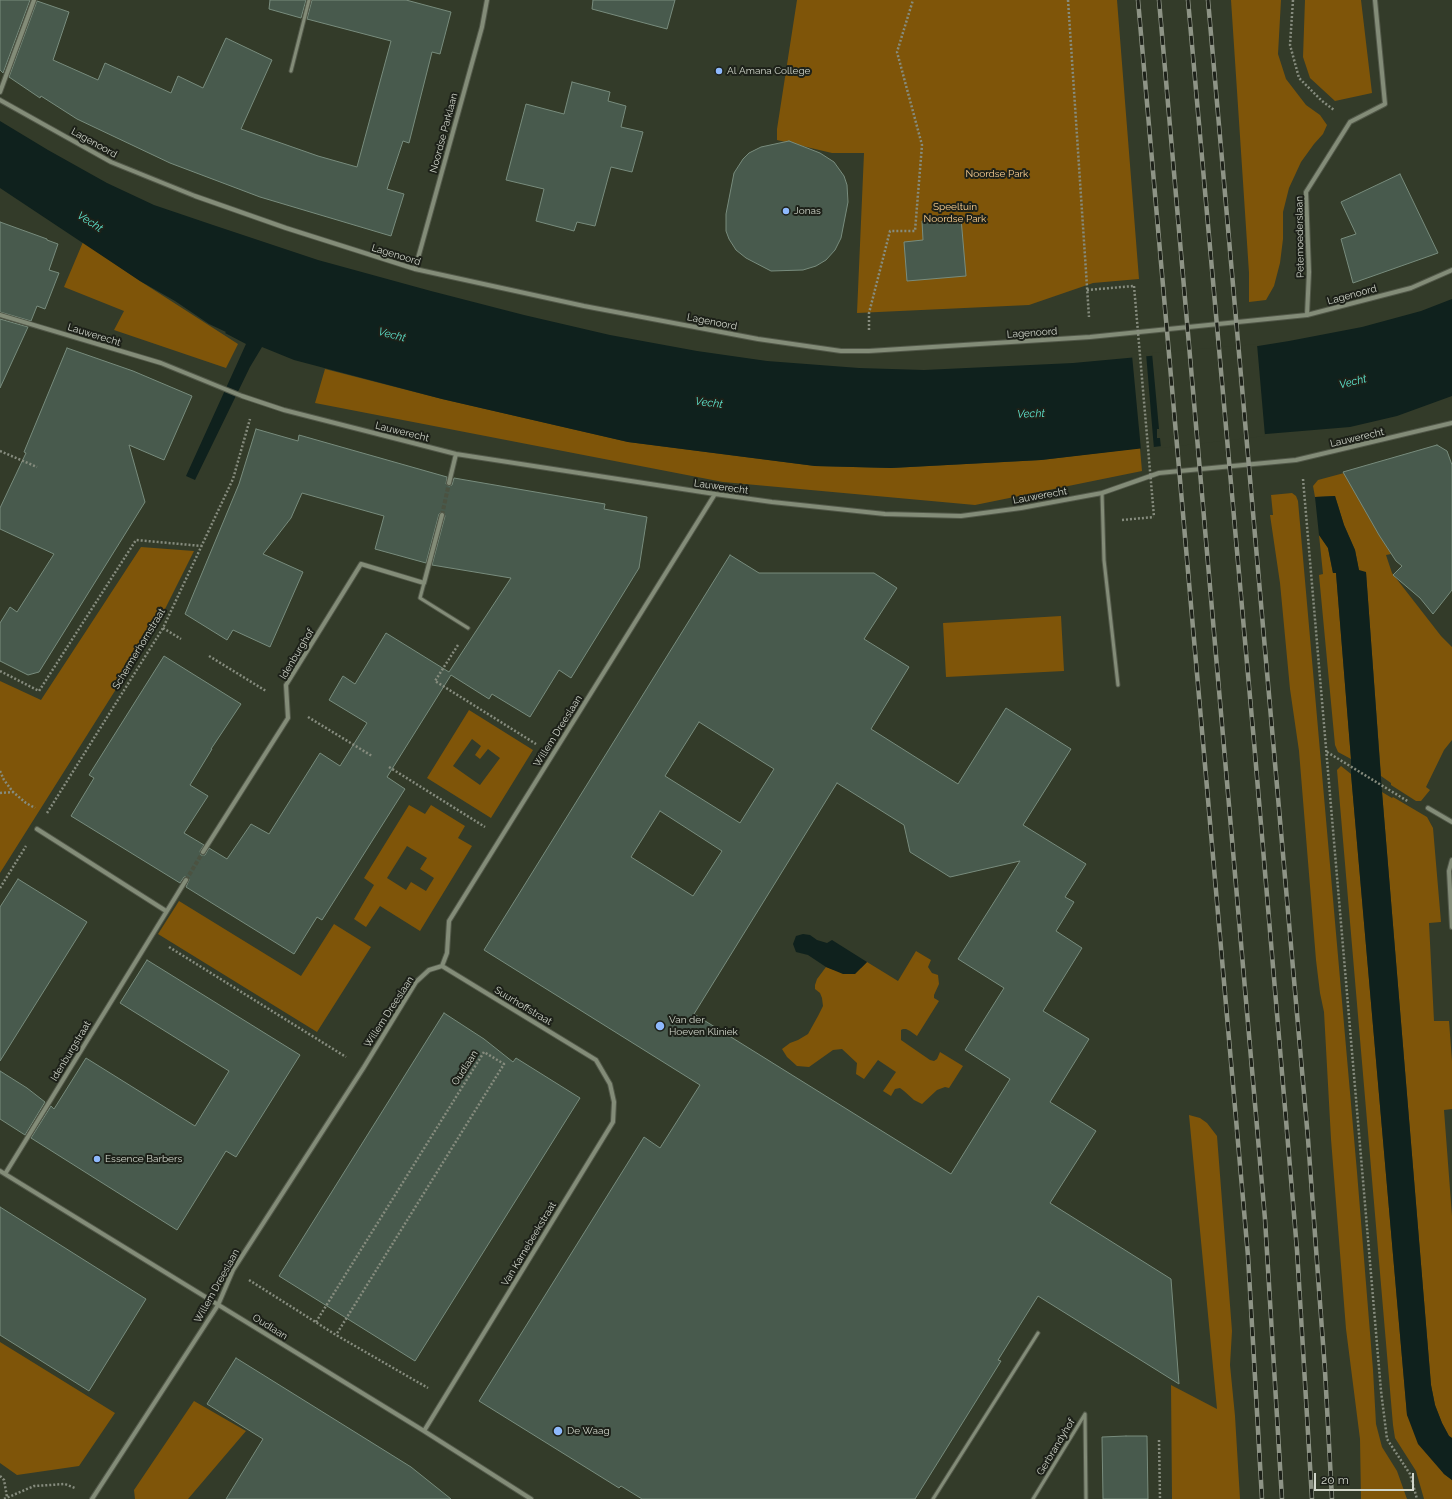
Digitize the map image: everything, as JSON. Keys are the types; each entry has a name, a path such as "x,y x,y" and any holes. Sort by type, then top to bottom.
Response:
{"street":[{"path":"0,92 34,0"},
{"name":"Noordse Parklaan","path":"415,269 482,27 487,0"},
{"path":"1350,122 1385,104 1375,0"},
{"name":"Lagenoord","path":"0,100 117,165 195,196 286,228 415,269 584,306 758,339 841,351 870,351 1090,338 1307,315 1412,288 1452,270"},
{"name":"Petemoederslaan","path":"1307,315 1309,272 1306,192 1350,122"},
{"name":"Lauwerecht","path":"0,315 161,364 242,396 284,410 456,454 772,502 885,514 960,516 1021,508 1102,493 1159,473 1302,459 1452,423"},
{"path":"449,483 456,454"},
{"name":"Willem Dreeslaan","path":"93,1497 218,1305 233,1270 364,1067 416,982 429,970 442,966 447,953 449,922 715,494"},
{"path":"424,583 442,515"},
{"name":"Idenburghof","path":"203,852 288,718 286,685 361,564 424,583"},
{"path":"1428,808 1452,822"},
{"path":"37,829 166,911 186,880"},
{"path":"1452,860 1449,871 1452,927"},
{"name":"Idenburgstraat","path":"5,1174 166,911"},
{"name":"Suurhoffstraat","path":"442,966 596,1060"},
{"name":"Van Karnebeekstraat","path":"424,1431 613,1122 614,1102 610,1084 596,1060"},
{"name":"Oudlaan","path":"0,1171 424,1431 531,1499"}],"lane":[{"path":"291,71 309,0"},
{"path":"1102,493 1104,560 1118,685"},
{"path":"424,583 420,598 468,628"},
{"path":"933,1499 1038,1333"},
{"name":"Gerbrandyhof","path":"1033,1499 1085,1414 1086,1499"}],"path":[{"path":"870,351 869,313 890,231 915,231 922,145 897,52 913,0"},
{"path":"1068,0 1090,338"},
{"path":"1293,0 1290,46 1299,78 1322,101 1350,122"},
{"path":"1087,290 1134,286 1154,517 1104,522"},
{"name":"Schermerhornstraat","path":"0,888 163,628 232,479 250,421"},
{"path":"0,451 37,468"},
{"path":"1302,459 1381,1391 1388,1439 1410,1474 1417,1499"},
{"path":"0,671 38,691 136,540 202,546"},
{"path":"163,628 181,640"},
{"path":"468,628 435,681 553,755"},
{"path":"1327,752 1392,791"},
{"path":"389,767 502,837"},
{"path":"0,771 4,780 13,792 26,804 46,815"},
{"path":"0,793 13,792"},
{"path":"151,936 364,1067"},
{"name":"Oudlaan","path":"316,1322 484,1052 504,1064 336,1335"},
{"path":"233,1270 336,1335 444,1398"},
{"path":"1160,1440 1160,1499"},
{"path":"0,1476 4,1480 7,1497"},
{"path":"4,1499 34,1486 65,1484 93,1497"}],"green space":[{"name":"Speeltuin Noordse Park","path":"797,0 1117,0 1139,279 1093,283 1029,305 857,313 864,153 832,153 777,140 777,129"},
{"path":"1231,0 1281,0 1278,54 1286,79 1306,105 1320,115 1327,125 1323,134 1301,162 1289,188 1283,212 1283,239 1280,263 1274,286 1266,300 1249,302 1249,273"},
{"path":"1305,0 1361,0 1372,93 1335,101 1310,78 1303,57"},
{"path":"83,242 140,281 238,344 226,368 114,330 124,311 64,287"},
{"path":"325,369 442,399 628,442 815,466 891,468 1041,460 1140,448 1142,471 975,505 723,482 315,403"},
{"path":"1344,473 1391,554 1386,555 1392,573 1441,636 1452,647 1452,740 1444,750 1426,787 1430,790 1421,801 1416,801 1391,785 1391,783 1381,776 1366,573 1359,571 1355,550 1344,525 1335,496 1315,497 1313,486 1318,480"},
{"path":"1292,493 1296,496 1298,501 1357,1172 1376,1424 1382,1447 1397,1471 1407,1499 1361,1499 1360,1439 1346,1329 1331,1139 1324,1012 1316,960 1299,751 1290,689 1280,583 1270,515 1273,515 1271,495"},
{"path":"1319,535 1328,548 1333,573 1336,573 1351,759 1338,752 1335,745 1319,575 1323,574"},
{"path":"141,547 194,551 159,621 0,873 0,681 41,700"},
{"path":"1061,616 1064,671 946,677 943,623"},
{"path":"469,710 533,750 491,818 427,778","holes":["472,739 481,746 475,755 480,759 488,749 500,758 480,785 453,766"]},
{"path":"1341,766 1351,774 1407,1415 1444,1474 1452,1480 1452,1499 1424,1499 1416,1471 1395,1438 1393,1425 1337,770"},
{"path":"1382,792 1427,817 1433,828 1441,922 1429,923 1434,1021 1449,1021 1452,1061 1452,1109 1444,1110 1452,1216 1452,1438 1449,1436 1442,1423 1435,1405 1431,1385"},
{"path":"409,805 425,814 431,805 465,826 458,838 472,846 420,931 380,906 366,927 354,919 374,885 364,878","holes":["407,846 427,858 420,869 434,878 426,891 411,882 406,890 387,878"]},
{"path":"179,901 301,976 334,924 371,947 317,1032 158,934"},
{"path":"916,951 931,960 928,967 932,973 938,975 939,984 934,998 939,1001 917,1036 906,1029 903,1029 901,1030 901,1040 930,1060 934,1061 937,1059 940,1052 963,1066 949,1088 945,1087 937,1090 922,1104 914,1100 900,1088 895,1089 891,1096 883,1091 896,1072 878,1060 864,1079 856,1074 857,1063 842,1049 833,1050 809,1067 797,1066 787,1057 782,1049 808,1034 823,1006 822,998 820,993 815,989 815,985 817,979 826,967 834,970 861,968 867,962 898,981"},
{"path":"1189,1115 1200,1118 1207,1123 1217,1136 1232,1331 1230,1365 1240,1499 1172,1499 1171,1385 1217,1409"},
{"path":"0,1342 115,1413 79,1466 17,1475 0,1463"},
{"path":"194,1401 246,1431 188,1499 135,1499 134,1490"}],"water":[{"name":"Vecht","path":"0,121 107,183 154,205 318,260 524,315 610,335 697,351 767,361 859,368 924,370 1073,363 1258,346 1362,327 1421,311 1452,299 1452,396 1397,416 1350,427 1266,434 1041,460 891,468 815,466 628,442 442,399 294,360 262,347 250,367 195,480 186,476 246,344 209,324 175,301 140,281 0,188"},
{"path":"1335,496 1344,525 1355,550 1359,570 1366,572 1382,792 1431,1385 1435,1405 1442,1423 1449,1436 1452,1438 1452,1480 1444,1474 1418,1444 1407,1415 1351,774 1336,573 1333,573 1328,548 1319,535 1315,497"},
{"path":"803,934 810,935 817,940 827,943 832,940 867,962 855,974 843,974 826,967 808,955 796,952 793,944 796,936"}],"pier":[{"path":"1257,344 1265,436 1161,448 1160,438 1157,438 1157,429 1159,429 1152,353"},
{"path":"1146,353 1154,449 1141,450 1132,355"}],"building":[{"path":"0,0 30,0 3,73 0,70"},
{"path":"270,0 306,0 301,18 269,9"},
{"path":"312,0 406,0 451,12 440,54 432,52 409,143 403,141 387,189 404,194 391,236 260,197 170,163 77,119 41,96 40,98 9,77 37,1 69,12 53,60 98,80 105,63 171,93 178,76 203,88 226,38 272,60 241,129 318,156 357,167 391,41 307,19"},
{"path":"593,0 675,0 667,29 592,9"},
{"path":"572,82 610,92 608,101 626,106 621,127 643,132 632,172 611,167 595,226 577,222 574,231 536,221 544,189 506,180 526,104 564,114"},
{"path":"789,141 820,153 834,162 844,176 847,185 848,202 841,238 835,250 826,260 816,266 803,270 771,271 746,258 736,250 726,231 726,214 734,173 743,159 749,153 761,147"},
{"path":"1400,174 1438,253 1353,283 1341,239 1356,234 1341,202"},
{"path":"961,218 966,276 907,281 904,242 923,240 922,221"},
{"path":"0,222 58,244 49,270 59,273 45,309 37,306 31,321 0,312"},
{"path":"0,319 28,327 0,388"},
{"path":"67,348 133,371 192,396 164,460 129,445 145,502 39,672 28,675 0,661 0,623 10,607 17,612 54,554 0,529 0,508 26,453 24,452"},
{"path":"256,429 298,441 299,435 447,477 446,484 449,486 452,485 454,478 605,504 604,509 647,517 639,568 571,678 559,670 530,717 492,694 489,699 451,675 387,777 405,789 322,920 317,917 294,954 186,887 189,880 188,877 184,877 180,883 71,816 94,778 89,775 164,656 241,704 211,749 190,785 208,796 184,833 204,845 200,851 201,855 205,855 209,848 227,859 251,824 269,834 320,753 340,766 367,723 329,700 343,676 355,684 386,633 449,672 511,578 432,565 445,516 443,512 439,514 426,563 375,549 384,516 302,493 291,518 263,554 303,572 270,647 233,630 227,640 185,614 239,484"},
{"path":"1437,445 1447,451 1452,465 1452,590 1433,614 1420,598 1393,575 1402,566 1396,561 1379,535 1343,472"},
{"name":"Van der Hoeven Kliniek","path":"730,555 759,573 874,573 897,588 864,639 909,667 871,729 958,784 1006,708 1071,749 1023,825 1086,864 1065,897 1074,902 1056,931 1082,948 1043,1011 1089,1039 1050,1102 1096,1131 1050,1203 1171,1279 1179,1384 1038,1296 998,1360 1001,1361 915,1499 642,1499 621,1486 619,1488 479,1401 644,1137 660,1148 700,1085 484,950","holes":["699,722 774,769 740,823 665,776","837,783 904,825 910,852 950,877 1020,861 958,959 1004,988 965,1050 1010,1079 951,1174 694,1014","660,811 722,851 693,896 631,857"]},
{"path":"18,879 87,922 0,1061 0,907"},
{"path":"147,960 300,1055 236,1157 226,1151 177,1230 31,1138 51,1106 54,1109 86,1058 195,1126 229,1071 120,1003"},
{"path":"444,1013 484,1039 513,1062 516,1058 580,1098 415,1361 279,1276"},
{"path":"0,1071 27,1088 45,1102 25,1135 0,1119"},
{"path":"0,1207 146,1299 89,1391 0,1335"},
{"path":"236,1358 411,1467 451,1499 226,1499 263,1439 207,1404"},
{"path":"1147,1436 1148,1499 1103,1499 1102,1437"}],"tunnel":[{"path":"442,515 449,483"},
{"path":"186,880 203,852"}],"railway":[{"path":"1138,0 1248,1256 1262,1499"},
{"path":"1159,0 1265,1219 1282,1499"},
{"path":"1188,0 1254,742 1297,1250 1312,1499"},
{"path":"1208,0 1308,1139 1325,1371 1332,1499"}],"place":[{"name":"Al Amana College","path":"719,71"},
{"name":"Jonas","path":"786,211"},
{"name":"Van der Hoeven Kliniek","path":"660,1026"},
{"name":"Essence Barbers","path":"97,1159"},
{"name":"De Waag","path":"558,1431"}],"park label":[{"name":"Noordse Park","path":"997,174"}]}
